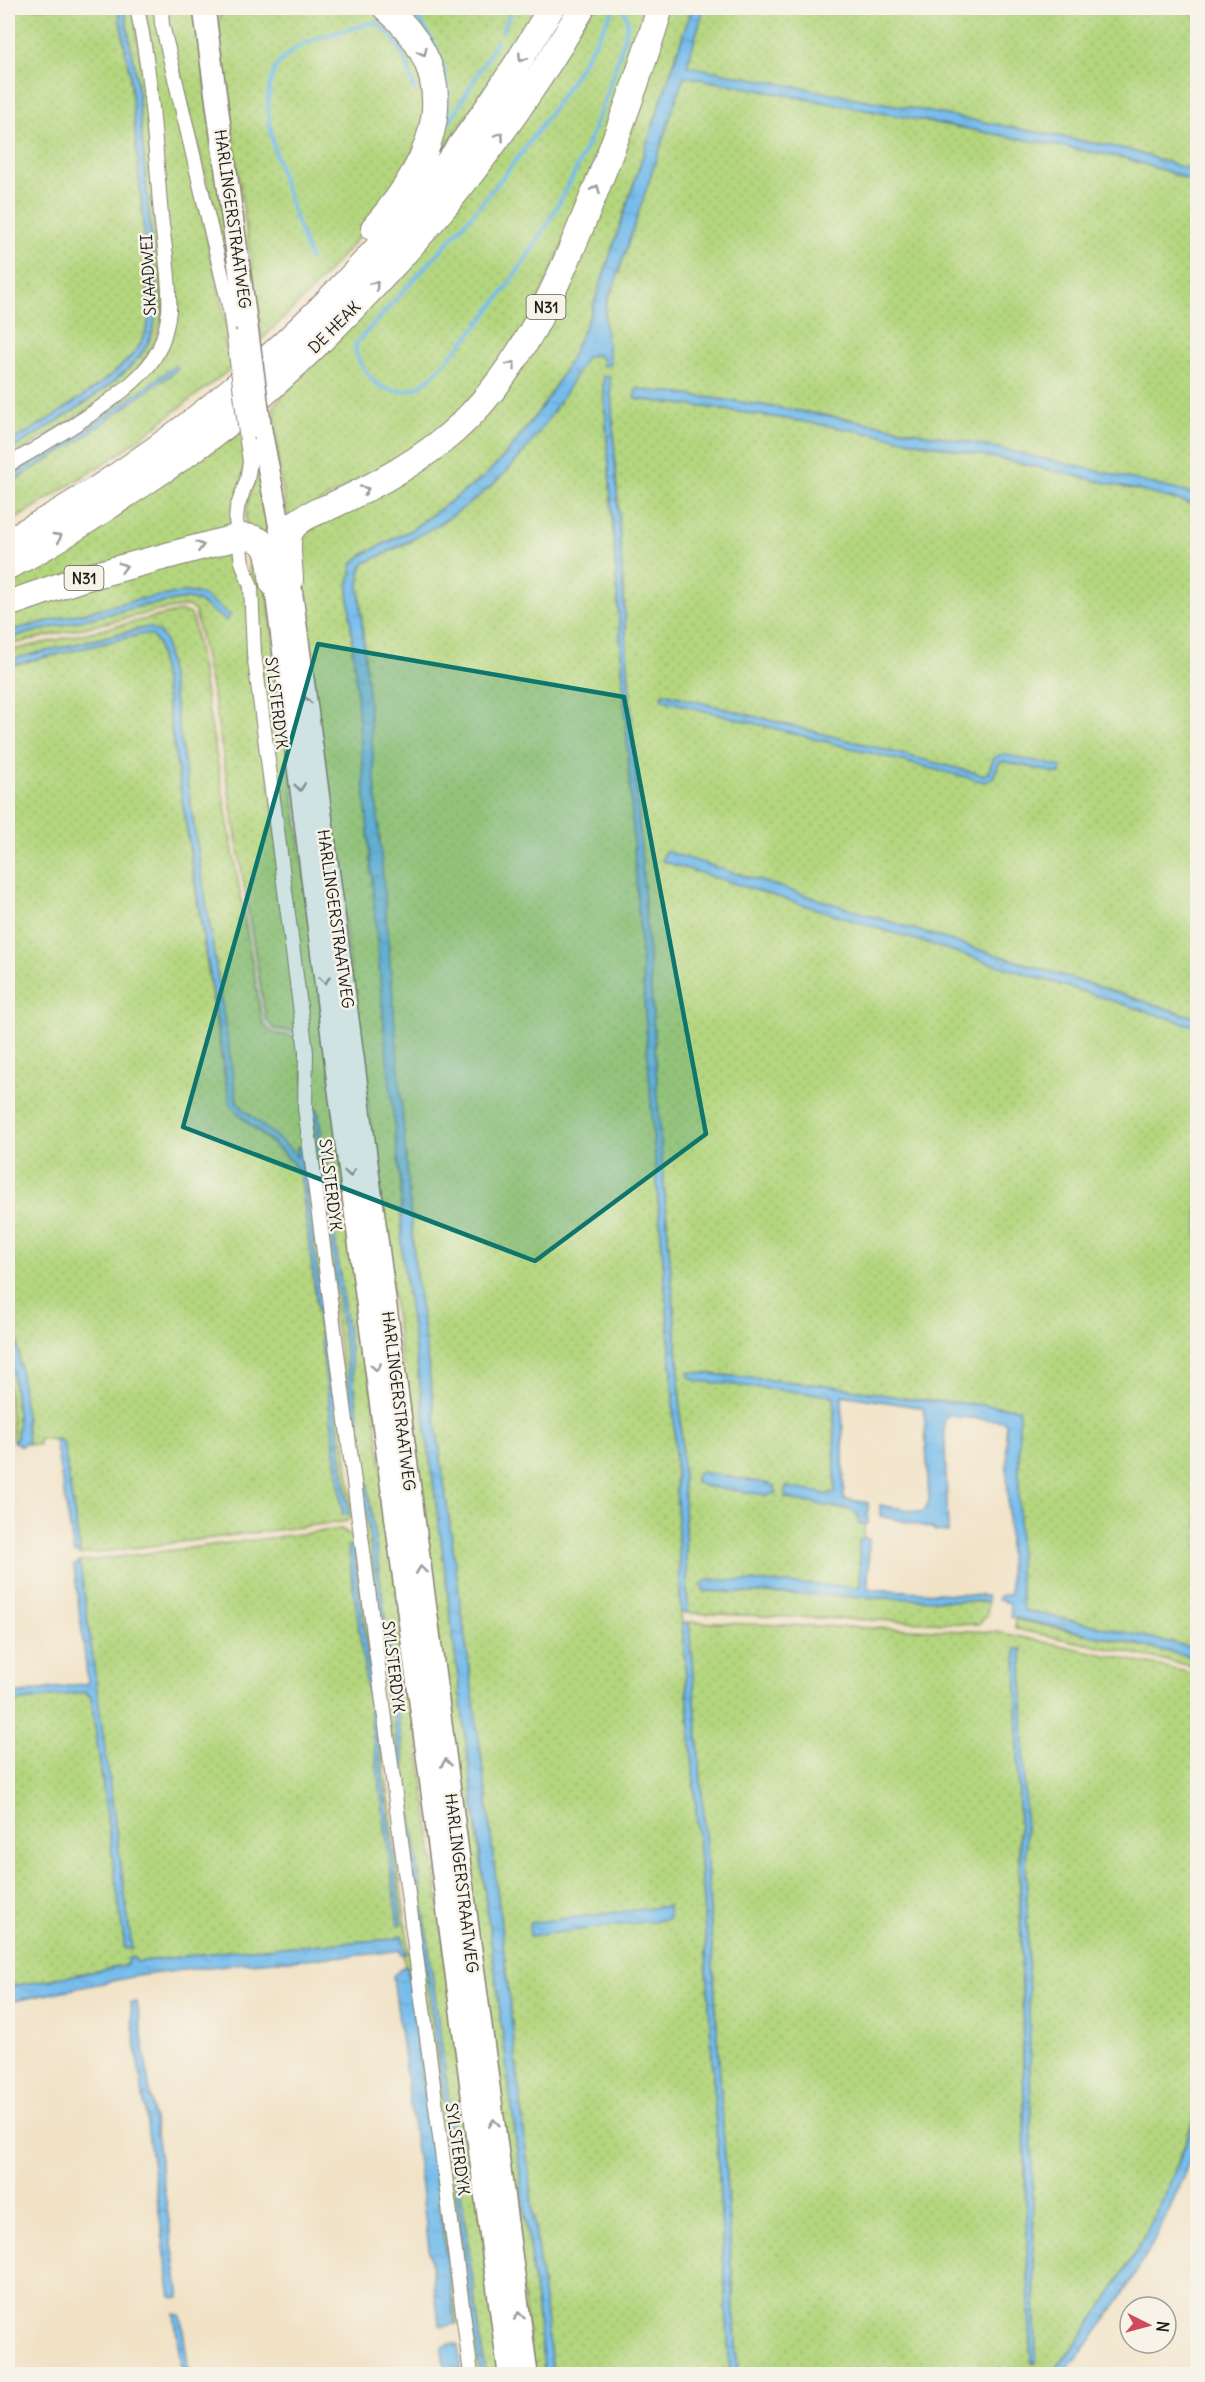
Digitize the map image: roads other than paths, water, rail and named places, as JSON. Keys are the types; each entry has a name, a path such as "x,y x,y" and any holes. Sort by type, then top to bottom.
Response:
{"highway":[{"path":"12,539 208,392 275,334 366,237 414,176 434,124 435,95 428,62 418,40 386,8"},
{"name":"DE HEAK","path":"12,539 114,477 197,418 291,337 352,276 412,209 499,92 551,8"},
{"name":"DE HEAK","path":"8,566 87,520 222,429 299,362 423,235 497,142 582,8"},
{"name":"N31","path":"282,582 289,535 298,522 406,467 452,432 479,405 522,351 565,265 594,194 646,53 660,8"},
{"path":"238,537 255,537 262,541 282,582"},
{"name":"N31","path":"8,604 80,579 238,537"}],"main road":[{"name":"HARLINGERSTRAATWEG","path":"204,8 254,435 282,582 526,2374"},
{"name":"HARLINGERSTRAATWEG","path":"282,582 509,2374"}],"street":[{"name":"SKAADWEI","path":"8,465 91,413 131,384 153,359 164,337 169,309 166,267 150,98 137,8"},
{"path":"161,8 162,24 230,310 241,333"},
{"name":"SYLSTERDYK","path":"254,435 247,480 237,508 238,537 251,587 254,653 306,1052 304,1108 471,2374"}],"water":[{"path":"118,8 124,8 136,75 157,297 153,331 144,350 119,377 81,405 8,451 8,443 59,413 115,372 139,346 147,329 150,297 130,75"},
{"path":"692,8 704,8 687,66 1126,149 1197,172 1197,183 1124,158 684,76 613,289 608,297 605,326 610,365 603,366 602,358 597,354 586,357 545,423 527,448 501,477 446,519 406,543 365,563 361,568 359,586 415,1268 486,1792 553,2374 545,2374 440,1532 402,1254 401,1187 385,1037 348,588 353,563 364,554 411,530 484,477 509,451 544,404 566,368 591,313"},
{"path":"176,365 178,369 78,441 8,484 8,478 76,437"},
{"path":"603,377 610,377 660,1134 679,1373 688,1613 681,1613 672,1373 653,1134"},
{"path":"636,389 707,397 918,432 1197,495 1197,505 918,442 706,407 635,399"},
{"path":"185,592 201,594 230,615 226,621 198,601 186,599 137,607 8,638 8,631 135,600"},
{"path":"149,627 159,632 165,640 237,1101 297,1157 297,1147 301,1146 349,1514 343,1515 301,1179 296,1168 279,1148 248,1123 230,1104 158,643 151,635 143,634 8,666 8,660"},
{"path":"663,693 983,775 988,773 994,758 1002,754 1062,767 1060,774 1003,761 999,763 993,778 984,782 662,700"},
{"path":"665,851 1197,1018 1197,1027 662,861"},
{"path":"313,1109 318,1109 485,2374 480,2374"},
{"path":"8,1237 13,1262 12,1290 28,1441 21,1446 13,1441 17,1438 18,1424 8,1328"},
{"path":"691,1372 833,1386 909,1399 1019,1408 1019,1570 1023,1610 1197,1648 1197,1658 1011,1617 1010,1603 998,1600 999,1596 1010,1594 1006,1424 1004,1421 949,1416 944,1420 948,1532 935,1531 932,1528 880,1516 880,1505 920,1512 925,1510 929,1500 924,1408 842,1395 844,1499 868,1503 868,1524 859,1524 858,1514 849,1510 785,1498 786,1487 827,1494 835,1493 834,1396 698,1381 690,1378 688,1374"},
{"path":"55,1439 63,1441 80,1552 74,1553"},
{"path":"701,1472 770,1484 775,1486 776,1493 767,1495 704,1486 695,1481 696,1475"},
{"path":"859,1539 869,1539 868,1587 871,1589 987,1596 988,1602 704,1591 701,1584 710,1579 860,1586"},
{"path":"353,1545 402,1924 398,1925 348,1546"},
{"path":"80,1563 132,1948 125,1949 91,1697 86,1692 8,1703 8,1695 88,1683 74,1565"},
{"path":"689,1622 706,1847 738,2374 730,2374 704,1915 682,1623"},
{"path":"1016,1649 1022,1649 1036,2363 1031,2363 1026,2212"},
{"path":"668,1906 669,1919 530,1936 529,1923"},
{"path":"402,1935 406,1953 401,1954 400,1950 234,1964 142,1975 8,2002 8,1987 124,1966 127,1965 127,1959 133,1957 137,1962 238,1950 396,1939"},
{"path":"407,1966 455,2324 442,2327 439,2323 393,1976"},
{"path":"137,2002 180,2298 171,2297 130,2003"},
{"path":"1197,2110 1196,2146 1148,2253 1122,2295 1118,2295 1118,2301 1100,2328 1064,2374 1052,2374 1097,2313 1137,2249 1171,2181"},
{"path":"174,2314 181,2315 189,2374 182,2374"},
{"path":"458,2344 462,2374 445,2374 442,2347"}],"waterway":[{"path":"415,12 458,8"},
{"path":"502,31 513,8"},
{"path":"614,8 569,85 518,158 450,240 355,344 362,365 380,386 397,391 409,390 430,378 475,328 522,265 562,198 597,121 627,28 627,18 623,8"},
{"path":"414,12 430,38 442,65 447,85 449,123 497,41"},
{"path":"310,259 272,140 269,93 276,68 287,55 308,42 376,22 397,43 409,69 414,89"}]}
